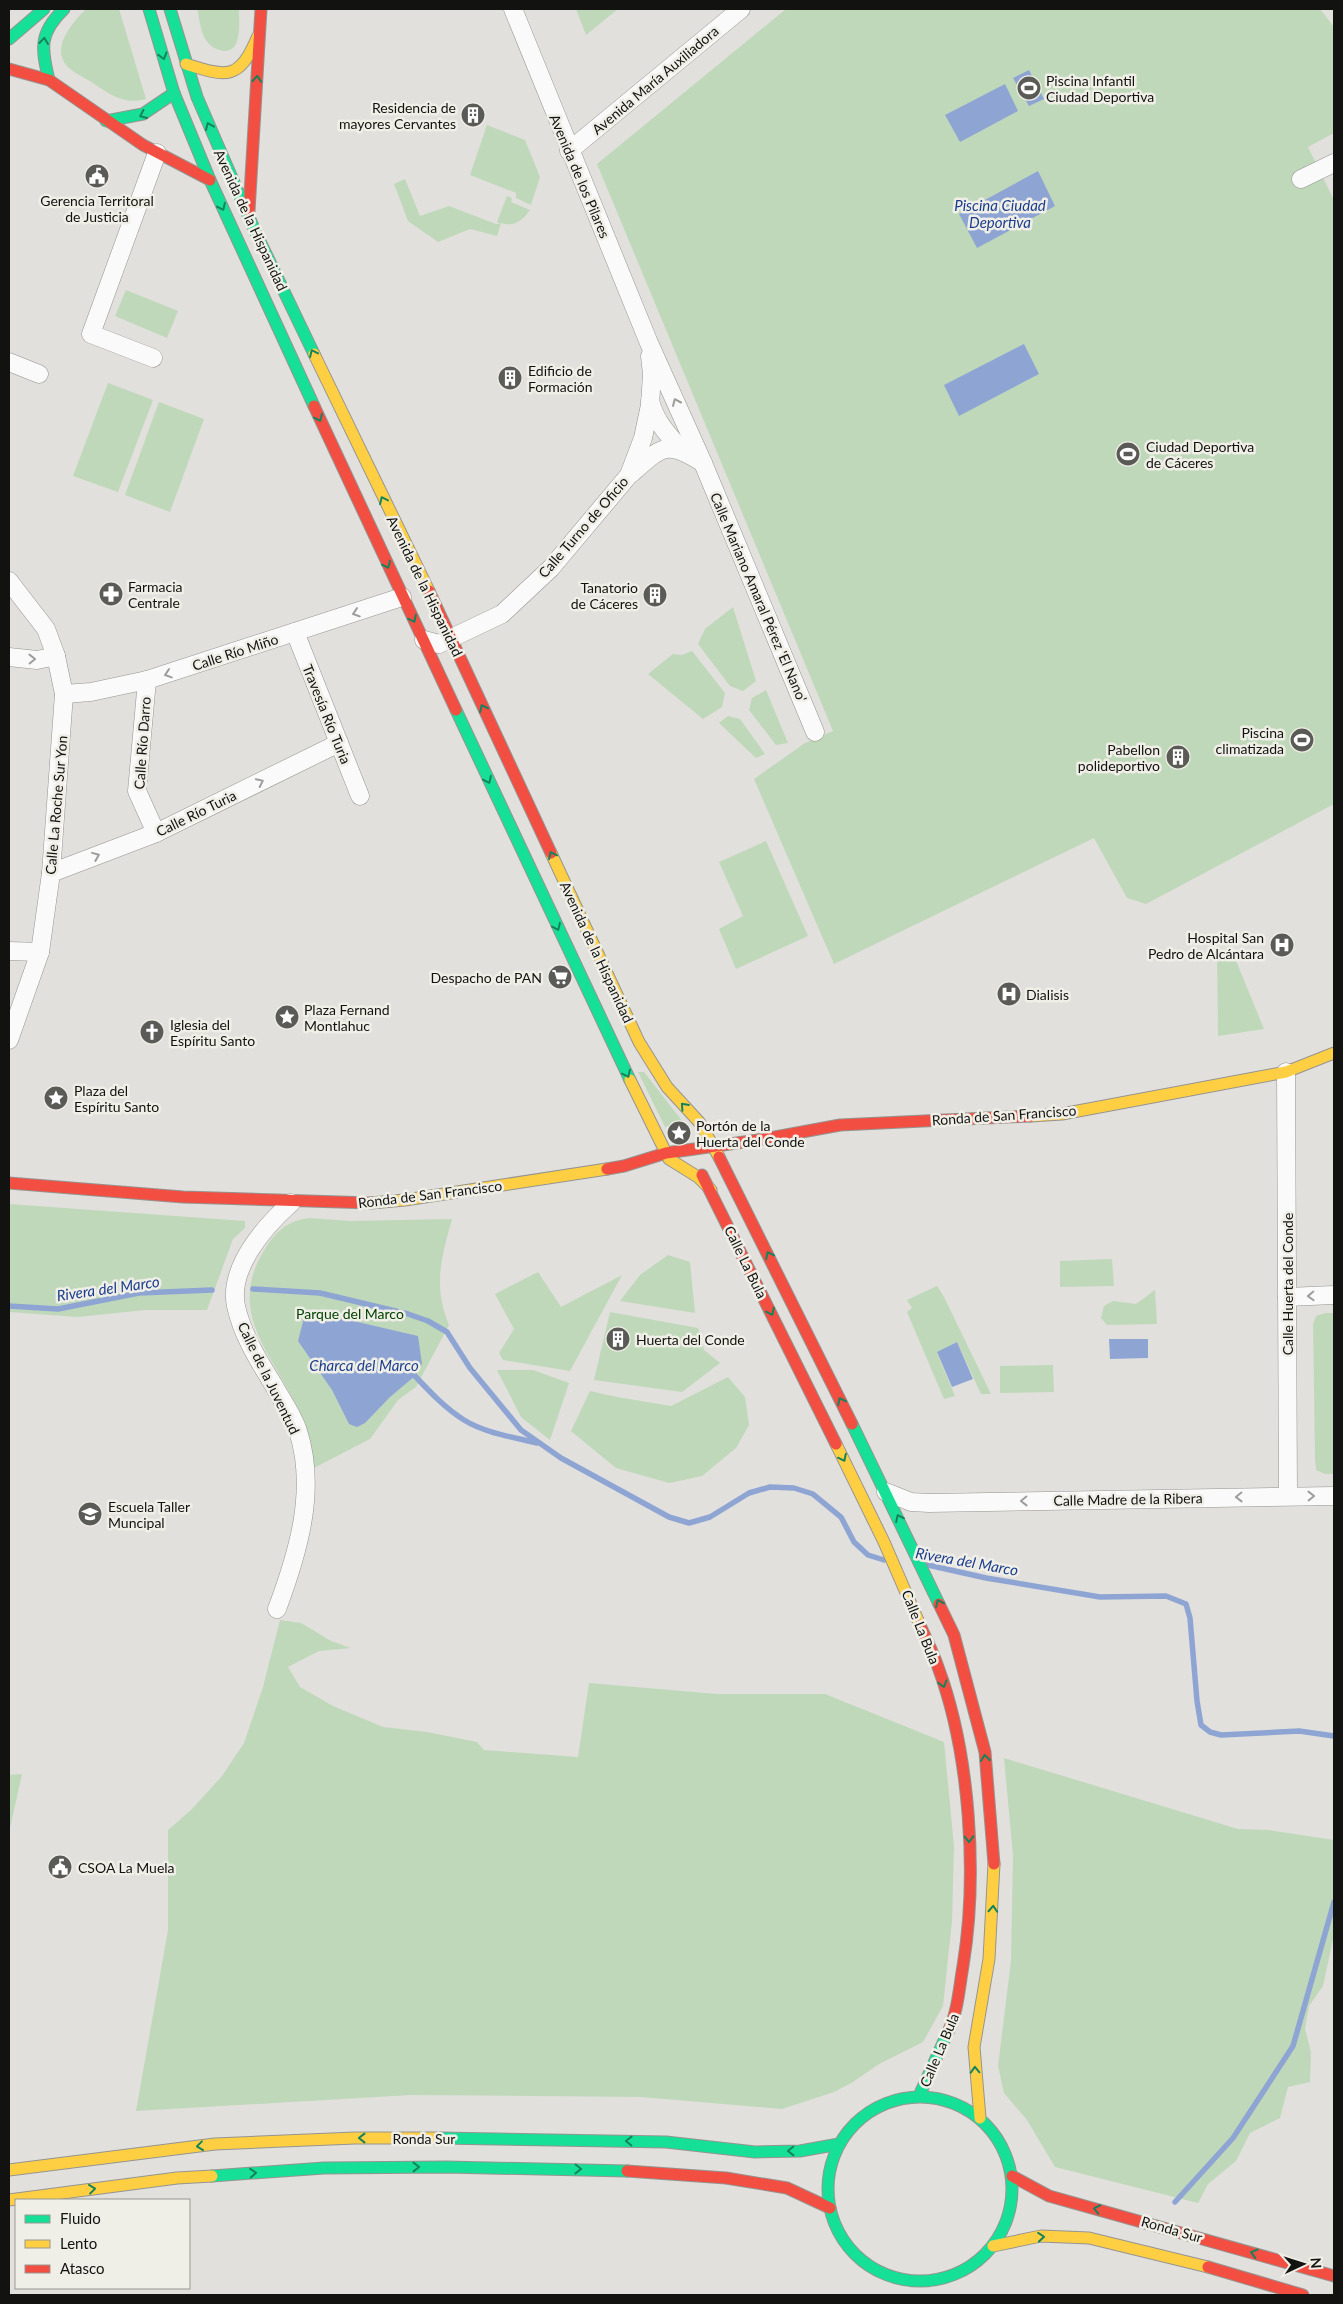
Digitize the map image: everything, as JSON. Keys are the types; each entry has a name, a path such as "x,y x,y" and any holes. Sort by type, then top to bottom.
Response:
{"main road":[{"path":"9,39 44,9"},
{"path":"49,80 43,56 43,38 50,20 64,9"},
{"name":"Avenida de la Hispanidad","path":"149,9 174,93 210,180 402,597 424,640 615,1049 666,1153 675,1164"},
{"name":"Avenida de la Hispanidad","path":"170,9 197,97 248,215 451,638 639,1042 667,1087 700,1123 713,1145"},
{"path":"248,215 261,9"},
{"path":"186,64 213,73 222,74 230,72 248,57 260,32"},
{"path":"9,69 49,80 106,121 157,153 210,180"},
{"path":"106,121 133,119 146,114 174,93"},
{"name":"Ronda de San Francisco","path":"624,1166 666,1153 758,1140 840,1124 1062,1114 1286,1072 1334,1053"},
{"name":"Ronda de San Francisco","path":"14,1181 291,1203 357,1204 405,1200 624,1166 699,1163 743,1151 758,1140"},
{"path":"699,1163 702,1152 713,1145"},
{"name":"Calle La Bula","path":"713,1145 886,1492 954,1635 985,1752 994,1854 993,1907 989,1959 974,2047 980,2118"},
{"name":"Calle La Bula","path":"699,1163 884,1542 938,1667 954,1722 968,1811 970,1873 967,1942 955,2017 919,2096"},
{"name":"Calle La Bula","path":"675,1164 698,1177 711,1190"},
{"path":"735,1186 739,1168"},
{"path":"919,2096 947,2101 961,2106 980,2118 995,2135 1006,2154 1012,2176 1012,2201 1008,2217 993,2246 977,2262 957,2274 926,2281 911,2281 888,2276 868,2265 850,2249 838,2230 830,2208 828,2186 830,2172 840,2144 854,2125 872,2110 895,2100 919,2096"},
{"name":"Ronda Sur","path":"9,2170 215,2144 355,2138 496,2138 666,2142 755,2152 800,2151 840,2144"},
{"path":"17,2199 177,2178 324,2168 447,2167 620,2170 726,2178 787,2188 830,2208"},
{"name":"Ronda Sur","path":"1012,2176 1049,2196 1334,2276"},
{"name":"Ronda Sur","path":"993,2246 1040,2236 1089,2238 1181,2259 1303,2295"}],"street":[{"name":"Avenida de los Pilares","path":"513,9 569,151 649,343"},
{"name":"Avenida María Auxiliadora","path":"569,151 741,9"},
{"path":"153,358 91,334 157,153"},
{"path":"1301,180 1334,163"},
{"path":"649,343 652,374 650,400 651,427"},
{"name":"Calle Mariano Amaral Pérez 'El Nano'","path":"649,343 703,462 815,732"},
{"path":"9,362 39,374"},
{"path":"651,427 668,420 688,429"},
{"path":"651,427 664,432 681,449 703,462"},
{"name":"Calle Turno de Oficio","path":"424,640 439,644 502,614 551,568 629,475 651,427"},
{"path":"629,475 650,456 666,448 681,449"},
{"name":"Calle La Roche Sur Yon","path":"9,581 46,629 56,656 64,694 51,873 40,952 9,1040"},
{"name":"Calle Río Miño","path":"64,694 90,692 147,680 402,597"},
{"name":"Travesía Río Turia","path":"295,632 360,796"},
{"path":"9,656 37,660 56,656"},
{"name":"Calle Río Darro","path":"147,680 136,791 156,833"},
{"name":"Calle Río Turia","path":"51,873 156,833 339,744"},
{"path":"9,951 40,952"},
{"path":"615,1049 639,1042"},
{"name":"Calle Huerta del Conde","path":"1286,1072 1288,1496"},
{"name":"Calle de la Juventud","path":"279,1603 300,1540 304,1506 303,1454 298,1430 246,1337 235,1304 239,1276 248,1251 270,1223 291,1203"},
{"path":"1287,1297 1334,1295"},
{"name":"Calle Madre de la Ribera","path":"886,1492 904,1500 922,1502 1334,1496"}],"green space":[{"path":"86,9 119,9 146,99 131,101 118,98 76,73 62,59 62,43 70,27"},
{"path":"197,9 239,9 239,34 234,47 224,51 209,44 203,34"},
{"path":"576,9 618,9 586,35"},
{"name":"Ciudad Deportiva de Cáceres","path":"786,9 1320,9 1334,27 1334,133 1308,147 1334,200 1334,804 1146,904 1127,898 1094,838 834,964 754,779 805,743 833,731 597,164"},
{"path":"487,125 525,140 540,177 531,205 516,198 516,193 470,175"},
{"path":"405,179 420,216 449,206 500,224 497,222 507,196 512,198 511,202 530,210 514,224 501,223 497,236 470,229 438,242 408,221 394,184"},
{"path":"126,290 178,311 167,338 115,316"},
{"path":"108,383 153,400 118,492 73,476"},
{"path":"159,402 204,419 170,512 125,495"},
{"path":"733,607 756,681 743,691 730,686 698,644 705,629"},
{"path":"692,651 725,693 722,707 703,719 648,674 673,654 682,655"},
{"path":"766,690 788,743 776,745 749,710 752,698"},
{"path":"728,716 740,719 765,754 756,758 719,723"},
{"path":"766,841 808,936 736,969 719,929 743,916 719,862"},
{"path":"1232,951 1264,1029 1218,1036 1217,953"},
{"path":"638,1072 644,1072 683,1122 665,1127"},
{"path":"9,1204 245,1221 245,1228 233,1239 207,1310 145,1310 78,1317 9,1312"},
{"name":"Parque del Marco","path":"309,1218 351,1221 452,1219 440,1272 441,1298 449,1325 416,1387 398,1400 370,1439 314,1468 307,1435 299,1411 256,1329 251,1310 250,1291 254,1271 273,1237 288,1224"},
{"path":"668,1255 690,1262 695,1313 620,1301 640,1275"},
{"path":"1112,1259 1114,1286 1060,1287 1060,1261"},
{"path":"538,1272 561,1307 622,1275 570,1371 503,1360 499,1353 514,1329 495,1294"},
{"path":"937,1286 991,1394 981,1394 957,1342 937,1353 955,1396 944,1399 907,1312 912,1308 907,1300"},
{"path":"1155,1290 1157,1324 1107,1325 1101,1318 1104,1306 1113,1301 1136,1304"},
{"path":"610,1312 698,1328 704,1350 720,1363 682,1392 594,1380"},
{"path":"1334,1313 1334,1474 1325,1474 1316,1470 1315,1459 1313,1324 1316,1316"},
{"path":"1053,1365 1054,1392 1000,1393 1000,1366"},
{"path":"497,1370 533,1370 569,1383 550,1440 521,1417"},
{"path":"728,1377 745,1397 749,1425 736,1448 702,1476 669,1483 616,1468 571,1431 590,1391 671,1406"},
{"path":"280,1620 301,1623 331,1641 351,1648 319,1651 288,1667 300,1687 333,1706 383,1727 427,1732 477,1742 484,1750 578,1757 589,1683 717,1694 825,1694 944,1742 954,1846 952,1921 943,2006 923,2042 879,2064 853,2082 834,2092 782,2109 641,2097 411,2095 136,2111 168,1930 168,1830 191,1810 222,1776 244,1743 263,1687"},
{"path":"1004,1758 1238,1829 1268,1830 1334,1840 1334,1935 1323,1986 1309,2006 1305,2029 1311,2052 1310,2082 1288,2087 1280,2118 1250,2133 1236,2161 1208,2184 1198,2203 1055,2167 1027,2120 1004,2093 998,2066 1011,1961 1013,1855"},
{"path":"22,1774 10,1828 9,1831 9,1775"}],"water":[{"name":"Piscina Infantil Ciudad Deportiva","path":"1029,70 1044,99 1029,106 1013,78"},
{"path":"1005,84 1018,111 960,142 945,115"},
{"name":"Piscina Ciudad Deportiva","path":"1038,171 1055,206 977,248 959,214"},
{"path":"1024,344 1039,374 959,416 944,385"},
{"name":"Charca del Marco","path":"306,1310 418,1336 422,1364 415,1376 390,1397 365,1423 357,1427 349,1424 332,1390 298,1341"},
{"path":"1109,1339 1148,1339 1148,1358 1110,1359"},
{"path":"957,1342 973,1379 952,1387 937,1352"}],"waterway":[{"name":"Rivera del Marco","path":"253,1289 320,1293 408,1314 428,1321 447,1332 470,1368 521,1430 561,1458 669,1517 689,1523 710,1517 749,1493 770,1487 794,1488 813,1494 841,1517 854,1542 868,1555 884,1560"},
{"name":"Rivera del Marco","path":"9,1306 58,1309 139,1293 212,1290"},
{"name":"Rivera del Marco","path":"415,1376 444,1405 464,1420 509,1437 537,1443"},
{"name":"Rivera del Marco","path":"928,1565 986,1578 1100,1597 1166,1596 1186,1604 1190,1618 1197,1701 1201,1725 1210,1732 1221,1735 1299,1731 1334,1736"},
{"path":"1175,2202 1233,2138 1293,2046 1334,1902"}],"traffic: fast":[{"path":"9,39 44,9"},
{"path":"49,80 44,59 44,41 50,26 64,9"},
{"path":"149,9 174,93 210,180 314,406"},
{"path":"170,9 197,97 255,231 314,354"},
{"path":"106,121 143,114 174,93"},
{"path":"456,710 630,1080"},
{"path":"852,1424 939,1604"},
{"path":"919,2096 948,2032"},
{"path":"920,2097 938,2099 955,2104 985,2124 1005,2154 1010,2171 1012,2189 1010,2207 1005,2224 985,2254 955,2274 938,2279 920,2281 902,2279 885,2274 855,2254 835,2224 830,2207 828,2189 830,2171 835,2154 855,2124 885,2104 902,2099 920,2097"},
{"path":"440,2138 666,2142 755,2152 800,2151 839,2144"},
{"path":"212,2176 324,2168 447,2167 627,2171"}],"traffic: slow":[{"path":"186,64 222,73 230,72 238,68 244,61 258,36"},
{"path":"314,354 429,591"},
{"path":"551,853 639,1042 667,1087 700,1123 719,1157"},
{"path":"1031,1116 1062,1114 1286,1072 1334,1053"},
{"path":"630,1080 669,1159 698,1177 711,1190"},
{"path":"371,1203 405,1200 607,1169"},
{"path":"836,1444 884,1542 920,1625"},
{"path":"980,2118 974,2047 989,1959 994,1864"},
{"path":"9,2170 215,2144 355,2138 440,2138"},
{"path":"17,2199 177,2178 212,2176"},
{"path":"9,2200 15,2199"},
{"path":"993,2246 1041,2236 1089,2238 1208,2267"}],"traffic: jam":[{"path":"249,211 261,9"},
{"path":"9,69 49,80 143,145 210,180"},
{"path":"314,406 456,710"},
{"path":"429,591 551,853"},
{"path":"607,1169 624,1166 666,1153 758,1140 840,1125 1031,1116"},
{"path":"719,1157 852,1424"},
{"path":"702,1175 836,1444"},
{"path":"9,1183 183,1197 371,1203"},
{"path":"939,1604 954,1635 985,1752 994,1864"},
{"path":"920,1625 936,1661 949,1701 958,1737 968,1815 970,1854 968,1931 958,2000 948,2032"},
{"path":"627,2171 726,2178 787,2188 830,2208"},
{"path":"1012,2176 1049,2196 1334,2276"},
{"path":"1208,2267 1303,2295"}],"place":[{"name":"Piscina Infantil Ciudad Deportiva","path":"1029,88"},
{"name":"Residencia de mayores Cervantes","path":"473,115"},
{"name":"Gerencia Territoral de Justicia","path":"97,176"},
{"name":"Edificio de Formación","path":"510,378"},
{"name":"Ciudad Deportiva de Cáceres","path":"1128,454"},
{"name":"Farmacia Centrale","path":"111,594"},
{"name":"Tanatorio de Cáceres","path":"655,595"},
{"name":"Piscina climatizada","path":"1302,740"},
{"name":"Pabellon polideportivo","path":"1178,757"},
{"name":"Hospital San Pedro de Alcántara","path":"1282,945"},
{"name":"Despacho de PAN","path":"560,977"},
{"name":"Dialisis","path":"1009,994"},
{"name":"Plaza Fernand Montlahuc","path":"287,1017"},
{"name":"Iglesia del Espíritu Santo","path":"152,1032"},
{"name":"Plaza del Espíritu Santo","path":"56,1098"},
{"name":"Portón de la Huerta del Conde","path":"679,1133"},
{"name":"Huerta del Conde","path":"618,1339"},
{"name":"Escuela Taller Muncipal","path":"90,1514"},
{"name":"CSOA La Muela","path":"60,1867"}]}
